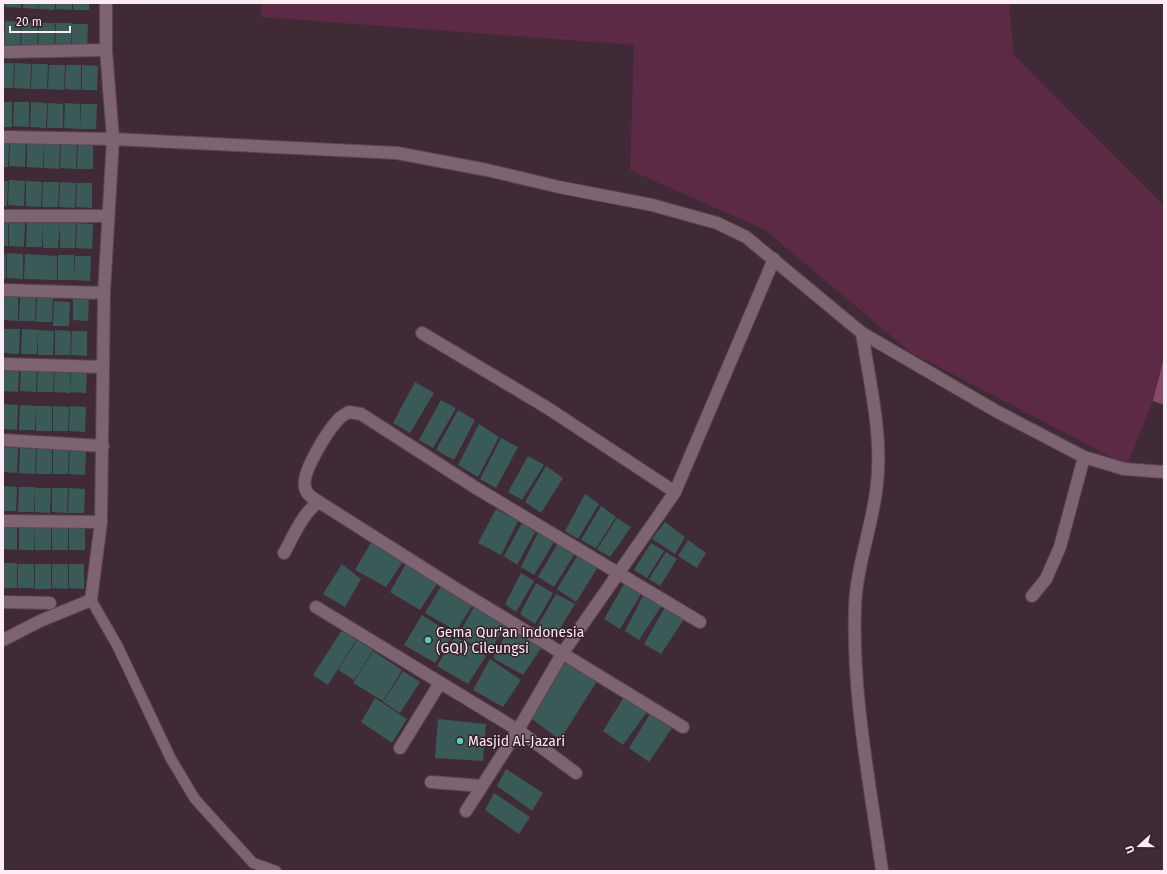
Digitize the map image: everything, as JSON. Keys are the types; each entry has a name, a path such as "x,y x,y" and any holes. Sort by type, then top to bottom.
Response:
{"street":[{"path":"3,640 40,621 91,600 101,522 104,293 113,139 106,50 106,3"},
{"path":"3,52 106,50"},
{"path":"3,137 113,139 397,152 487,170 558,187 652,205 717,223 746,237 862,333 996,411 1084,457 1124,469 1164,472"},
{"path":"3,216 108,216"},
{"path":"466,811 518,730 562,654 675,492 774,259"},
{"path":"3,290 104,293"},
{"path":"862,333 872,393 879,457 876,492 855,606 855,664 863,746 882,871"},
{"path":"422,334 546,407 675,492"},
{"path":"3,364 103,366"},
{"path":"683,726 562,654 319,502 308,494 304,487 304,478 336,421 346,413 353,412 361,414 476,488 700,622"},
{"path":"3,440 103,446"},
{"path":"1032,596 1046,579 1060,548 1084,457"},
{"path":"284,553 308,514 319,502"},
{"path":"3,520 101,522"},
{"path":"3,602 50,603"},
{"path":"316,607 518,730 576,773"},
{"path":"400,748 440,683"},
{"path":"431,782 482,786"}],"lane":[{"path":"91,600 117,645 171,759 194,799 253,864 276,871"}],"shaded area":[{"path":"261,3 1009,3 1014,55 1164,206 1164,357 1153,401 1127,465 910,352 765,230 630,170 634,45 261,17"},
{"path":"1164,357 1164,405 1153,401"}],"building":[{"path":"5,3 21,3 21,8 5,7"},
{"path":"23,3 39,3 38,9 23,8"},
{"path":"39,3 55,3 55,10 39,9"},
{"path":"56,3 72,3 72,10 56,9"},
{"path":"73,3 89,3 89,10 73,10"},
{"path":"5,21 21,22 20,47 4,46"},
{"path":"22,22 38,23 37,47 21,47"},
{"path":"39,23 55,23 54,48 38,48"},
{"path":"56,23 72,23 71,48 55,48"},
{"path":"72,24 88,24 87,49 72,48"},
{"path":"3,63 14,63 13,88 3,88"},
{"path":"15,63 31,64 30,89 14,88"},
{"path":"32,64 48,64 47,89 31,89"},
{"path":"49,65 65,65 64,90 48,89"},
{"path":"66,65 81,65 81,90 65,89"},
{"path":"82,65 98,66 97,90 82,90"},
{"path":"3,102 12,102 12,127 3,127"},
{"path":"14,102 29,102 29,127 13,126"},
{"path":"31,102 47,103 46,128 30,127"},
{"path":"48,103 63,104 63,128 47,128"},
{"path":"65,103 80,104 80,129 64,128"},
{"path":"81,104 97,104 96,129 80,129"},
{"path":"3,142 9,142 8,167 3,167"},
{"path":"10,142 26,143 25,167 9,166"},
{"path":"27,143 44,143 43,168 27,167"},
{"path":"44,143 60,144 59,169 44,168"},
{"path":"61,143 77,144 76,169 60,168"},
{"path":"78,144 93,144 93,169 77,169"},
{"path":"9,180 25,181 24,206 8,205"},
{"path":"3,181 8,181 7,206 3,206"},
{"path":"26,181 42,182 41,207 26,206"},
{"path":"43,182 59,182 58,207 42,207"},
{"path":"60,182 76,183 75,208 59,207"},
{"path":"77,183 92,183 92,208 76,207"},
{"path":"9,221 25,222 24,247 9,246"},
{"path":"3,222 8,222 8,246 3,246"},
{"path":"27,222 43,223 42,247 26,247"},
{"path":"43,223 60,223 58,248 43,248"},
{"path":"60,223 76,223 75,248 60,248"},
{"path":"77,223 93,224 92,249 76,248"},
{"path":"7,253 23,254 23,279 7,278"},
{"path":"3,254 6,254 6,279 3,279"},
{"path":"25,254 57,256 57,280 24,279"},
{"path":"58,255 74,255 74,280 58,280"},
{"path":"75,256 91,256 90,281 74,280"},
{"path":"3,295 18,296 18,321 3,320"},
{"path":"73,295 89,296 88,321 73,320"},
{"path":"20,296 36,297 35,321 19,321"},
{"path":"37,297 53,297 52,322 36,322"},
{"path":"54,301 70,302 69,326 53,326"},
{"path":"4,329 20,329 19,354 4,353"},
{"path":"22,329 38,330 37,354 21,354"},
{"path":"38,330 54,331 53,355 38,355"},
{"path":"55,330 71,331 70,355 55,355"},
{"path":"72,331 87,331 87,356 71,355"},
{"path":"3,366 19,367 18,392 3,391"},
{"path":"21,367 37,367 36,392 20,391"},
{"path":"38,367 54,368 53,392 37,392"},
{"path":"55,367 70,368 70,393 54,392"},
{"path":"71,368 87,368 86,393 70,392"},
{"path":"415,382 434,393 410,433 393,423"},
{"path":"441,400 456,408 433,448 419,440"},
{"path":"3,404 18,405 17,430 3,429"},
{"path":"20,405 36,406 35,430 19,430"},
{"path":"36,406 52,406 52,431 36,431"},
{"path":"53,406 69,407 68,431 53,431"},
{"path":"70,406 86,407 85,432 69,431"},
{"path":"458,410 475,420 454,460 436,450"},
{"path":"479,424 499,437 478,477 458,465"},
{"path":"501,438 518,447 496,488 480,479"},
{"path":"3,447 18,448 17,473 3,472"},
{"path":"20,448 36,449 35,474 19,473"},
{"path":"37,449 52,449 52,474 36,474"},
{"path":"53,449 69,450 68,474 53,474"},
{"path":"70,450 86,450 85,475 69,474"},
{"path":"528,456 544,465 522,500 508,492"},
{"path":"546,466 563,478 541,513 525,502"},
{"path":"3,486 17,487 16,511 3,511"},
{"path":"19,487 35,487 34,512 18,512"},
{"path":"35,488 51,488 50,513 35,512"},
{"path":"52,488 68,488 67,513 52,512"},
{"path":"69,488 85,489 84,513 68,513"},
{"path":"585,494 599,504 578,539 565,531"},
{"path":"601,506 616,517 596,548 581,540"},
{"path":"496,509 518,521 501,555 478,543"},
{"path":"617,518 631,527 610,557 597,549"},
{"path":"665,522 685,537 675,554 652,539"},
{"path":"522,523 535,532 517,565 504,556"},
{"path":"3,525 17,525 17,550 3,549"},
{"path":"19,525 35,525 34,550 19,550"},
{"path":"35,525 51,526 51,550 35,550"},
{"path":"52,525 68,525 68,550 52,550"},
{"path":"69,525 85,525 85,550 69,550"},
{"path":"538,533 554,542 534,575 521,567"},
{"path":"373,539 404,560 386,587 355,570"},
{"path":"688,540 706,553 697,568 678,556"},
{"path":"558,543 575,553 554,587 538,577"},
{"path":"651,543 664,551 647,578 634,570"},
{"path":"666,552 677,559 660,586 649,579"},
{"path":"578,555 598,567 576,602 557,589"},
{"path":"407,562 438,582 420,610 390,592"},
{"path":"3,563 17,563 17,588 3,588"},
{"path":"18,564 34,564 34,588 18,588"},
{"path":"35,564 51,564 51,589 35,589"},
{"path":"52,564 68,564 68,589 52,588"},
{"path":"69,564 84,564 84,589 69,588"},
{"path":"342,564 361,579 345,607 323,594"},
{"path":"521,573 534,581 516,612 505,604"},
{"path":"443,583 474,603 456,631 425,613"},
{"path":"536,583 553,593 535,624 520,614"},
{"path":"624,584 641,594 620,629 604,619"},
{"path":"556,594 575,604 555,637 537,627"},
{"path":"644,594 662,605 639,640 625,631"},
{"path":"475,605 506,626 488,653 458,636"},
{"path":"665,607 684,619 661,654 644,644"},
{"name":"Gema Qur'an Indonesia (GQI) Cileungsi","path":"422,615 453,635 435,663 404,645"},
{"path":"510,627 541,648 523,675 493,658"},
{"path":"342,630 356,640 328,685 313,675"},
{"path":"455,636 486,656 468,684 437,666"},
{"path":"357,640 373,650 354,680 338,670"},
{"path":"373,651 402,670 383,701 353,683"},
{"path":"490,659 521,680 503,707 473,690"},
{"path":"566,661 597,681 560,740 532,719"},
{"path":"403,671 420,682 400,713 383,702"},
{"path":"624,697 647,712 623,745 603,731"},
{"path":"375,698 407,719 392,743 361,722"},
{"path":"650,714 672,728 649,762 629,748"},
{"name":"Masjid Al-Jazari","path":"438,719 486,724 483,761 435,758"},
{"path":"506,769 543,793 532,811 497,786"},
{"path":"494,793 530,817 519,834 485,810"}],"place":[{"name":"Gema Qur'an Indonesia (GQI) Cileungsi","path":"428,640"},
{"name":"Masjid Al-Jazari","path":"460,741"}]}
